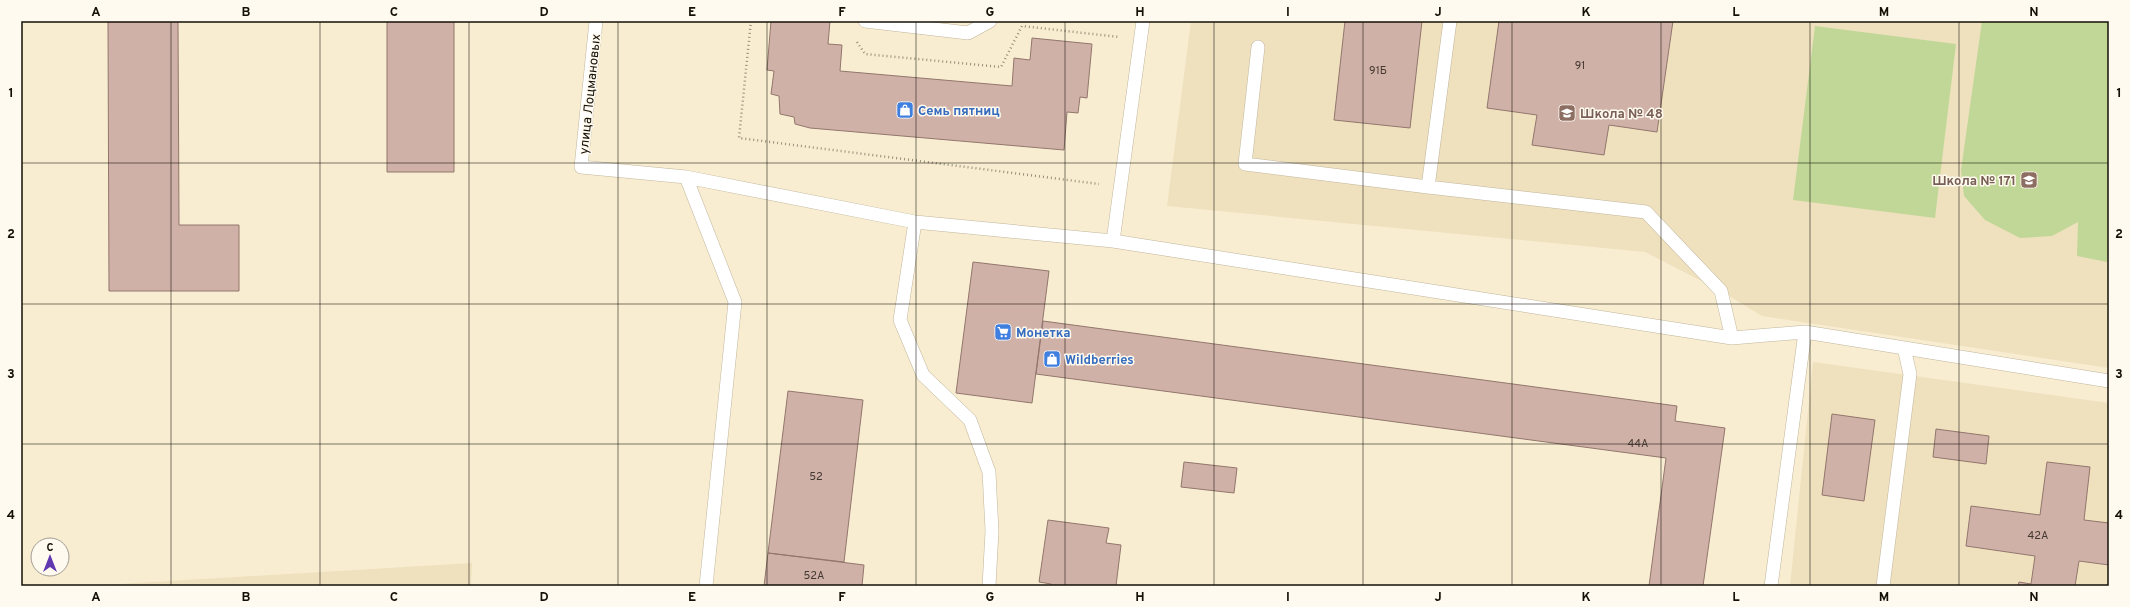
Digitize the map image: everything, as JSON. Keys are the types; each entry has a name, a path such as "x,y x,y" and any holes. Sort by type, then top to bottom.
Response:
{"lane":[{"name":"улица Лоцмановых","path":"596,21 581,168 686,176"},
{"path":"865,21 968,33 990,21"},
{"path":"1113,241 1144,21"},
{"path":"1428,187 1450,21"},
{"path":"1258,47 1245,164 1646,212 1721,291 1732,338"},
{"path":"686,176 915,222 1113,241 1732,338 1804,332 2109,381"},
{"path":"686,176 736,302 706,586"},
{"path":"915,222 900,320 923,375 970,420 989,472 992,531 989,586"},
{"path":"1771,586 1804,332"},
{"path":"1883,586 1910,374 1904,348"}],"path":[{"path":"751,21 739,138 1107,185"},
{"path":"856,41 865,54 1001,67 1022,26 1124,38"}],"shaded area":[{"name":"Школа № 48","path":"1191,21 2109,21 2109,368 1762,316 1721,291 1645,252 1167,206"},
{"path":"1813,362 2109,403 2109,586 1790,586"},
{"path":"472,563 471,586 85,586"}],"green space":[{"path":"1982,21 2109,21 2109,240 2107,262 2077,256 2078,222 2052,236 2020,238 1985,220 1964,196 1961,170"},
{"path":"1815,26 1956,44 1935,218 1793,200"}],"building":[{"path":"108,21 178,21 179,225 239,225 239,291 109,291"},
{"path":"387,21 454,21 454,172 387,172"},
{"path":"771,21 830,21 828,44 842,45 840,71 1012,86 1014,58 1030,60 1032,38 1092,44 1087,98 1080,97 1078,113 1067,112 1064,150 810,128 795,124 794,117 780,114 779,96 771,94 774,71 767,70"},
{"path":"1345,21 1422,21 1410,128 1334,120"},
{"path":"1499,21 1673,21 1657,132 1609,125 1604,155 1532,145 1537,115 1487,108"},
{"path":"973,262 1049,271 1032,403 956,393"},
{"path":"1043,321 1677,406 1675,421 1725,428 1703,586 1649,586 1666,458 1036,374"},
{"path":"788,391 863,400 844,562 768,553"},
{"path":"1832,414 1875,420 1864,501 1822,495"},
{"path":"1936,429 1989,436 1986,464 1933,457"},
{"path":"1184,462 1237,468 1234,493 1181,487"},
{"path":"2047,462 2090,467 2084,520 2109,523 2109,565 2079,561 2075,586 2018,586 2019,582 2031,584 2035,556 1966,546 1971,506 2040,515"},
{"path":"1048,520 1109,528 1106,543 1121,545 1116,586 1051,586 1051,584 1039,582"},
{"path":"768,553 864,565 862,586 764,586"}],"place":[{"name":"Семь пятниц","path":"905,110"},
{"name":"Школа № 48","path":"1567,113"},
{"name":"Школа № 171","path":"2029,180"},
{"name":"Монетка","path":"1003,332"},
{"name":"Wildberries","path":"1052,359"}]}
